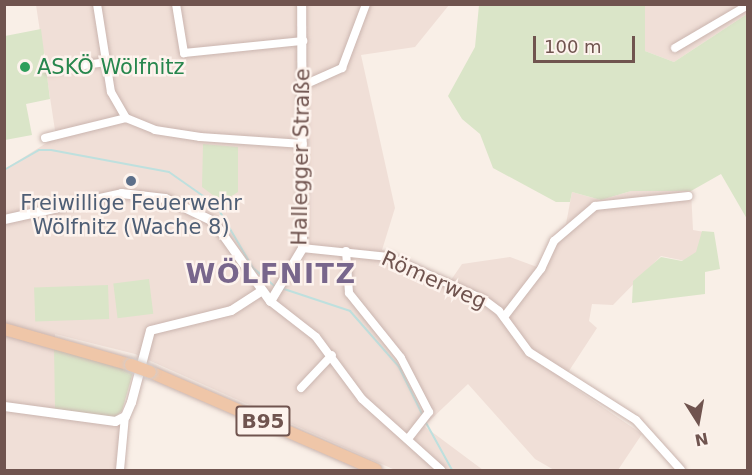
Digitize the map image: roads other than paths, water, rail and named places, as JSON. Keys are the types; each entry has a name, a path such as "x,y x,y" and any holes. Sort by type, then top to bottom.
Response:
{"main road":[{"name":"B95","path":"4,329 150,372 376,471"}],"street":[{"path":"96,4 111,92 126,118"},
{"path":"176,4 184,53 303,41"},
{"name":"Hallegger Straße","path":"270,301 302,248 304,85 301,4"},
{"path":"304,85 342,69 366,4"},
{"path":"675,48 747,5"},
{"path":"49,69 107,62"},
{"path":"45,138 126,118 155,130 200,137 303,144"},
{"path":"4,219 121,193 165,198 213,221 260,291 332,356 362,399 441,471"},
{"path":"504,317 541,269 554,241 595,206 688,196"},
{"name":"Römerweg","path":"302,248 346,251 398,261 483,299 504,317 529,352 636,420 681,471"},
{"path":"346,251 349,293 401,357 425,420 408,439"},
{"path":"120,471 125,416 150,330 231,310 260,291"},
{"path":"301,388 332,356"},
{"path":"4,406 86,420 125,416"}],"waterway":[{"path":"4,170 39,150 51,150 169,172 216,205 253,268 276,287"},
{"path":"281,288 350,311 399,367 423,416"},
{"path":"425,421 452,470"}],"place":[{"name":"ASKÖ Wölfnitz","path":"25,67"},
{"name":"Freiwillige Feuerwehr Wölfnitz (Wache 8)","path":"131,181"}],"district":[{"name":"WÖLFNITZ","path":"271,274"}]}
